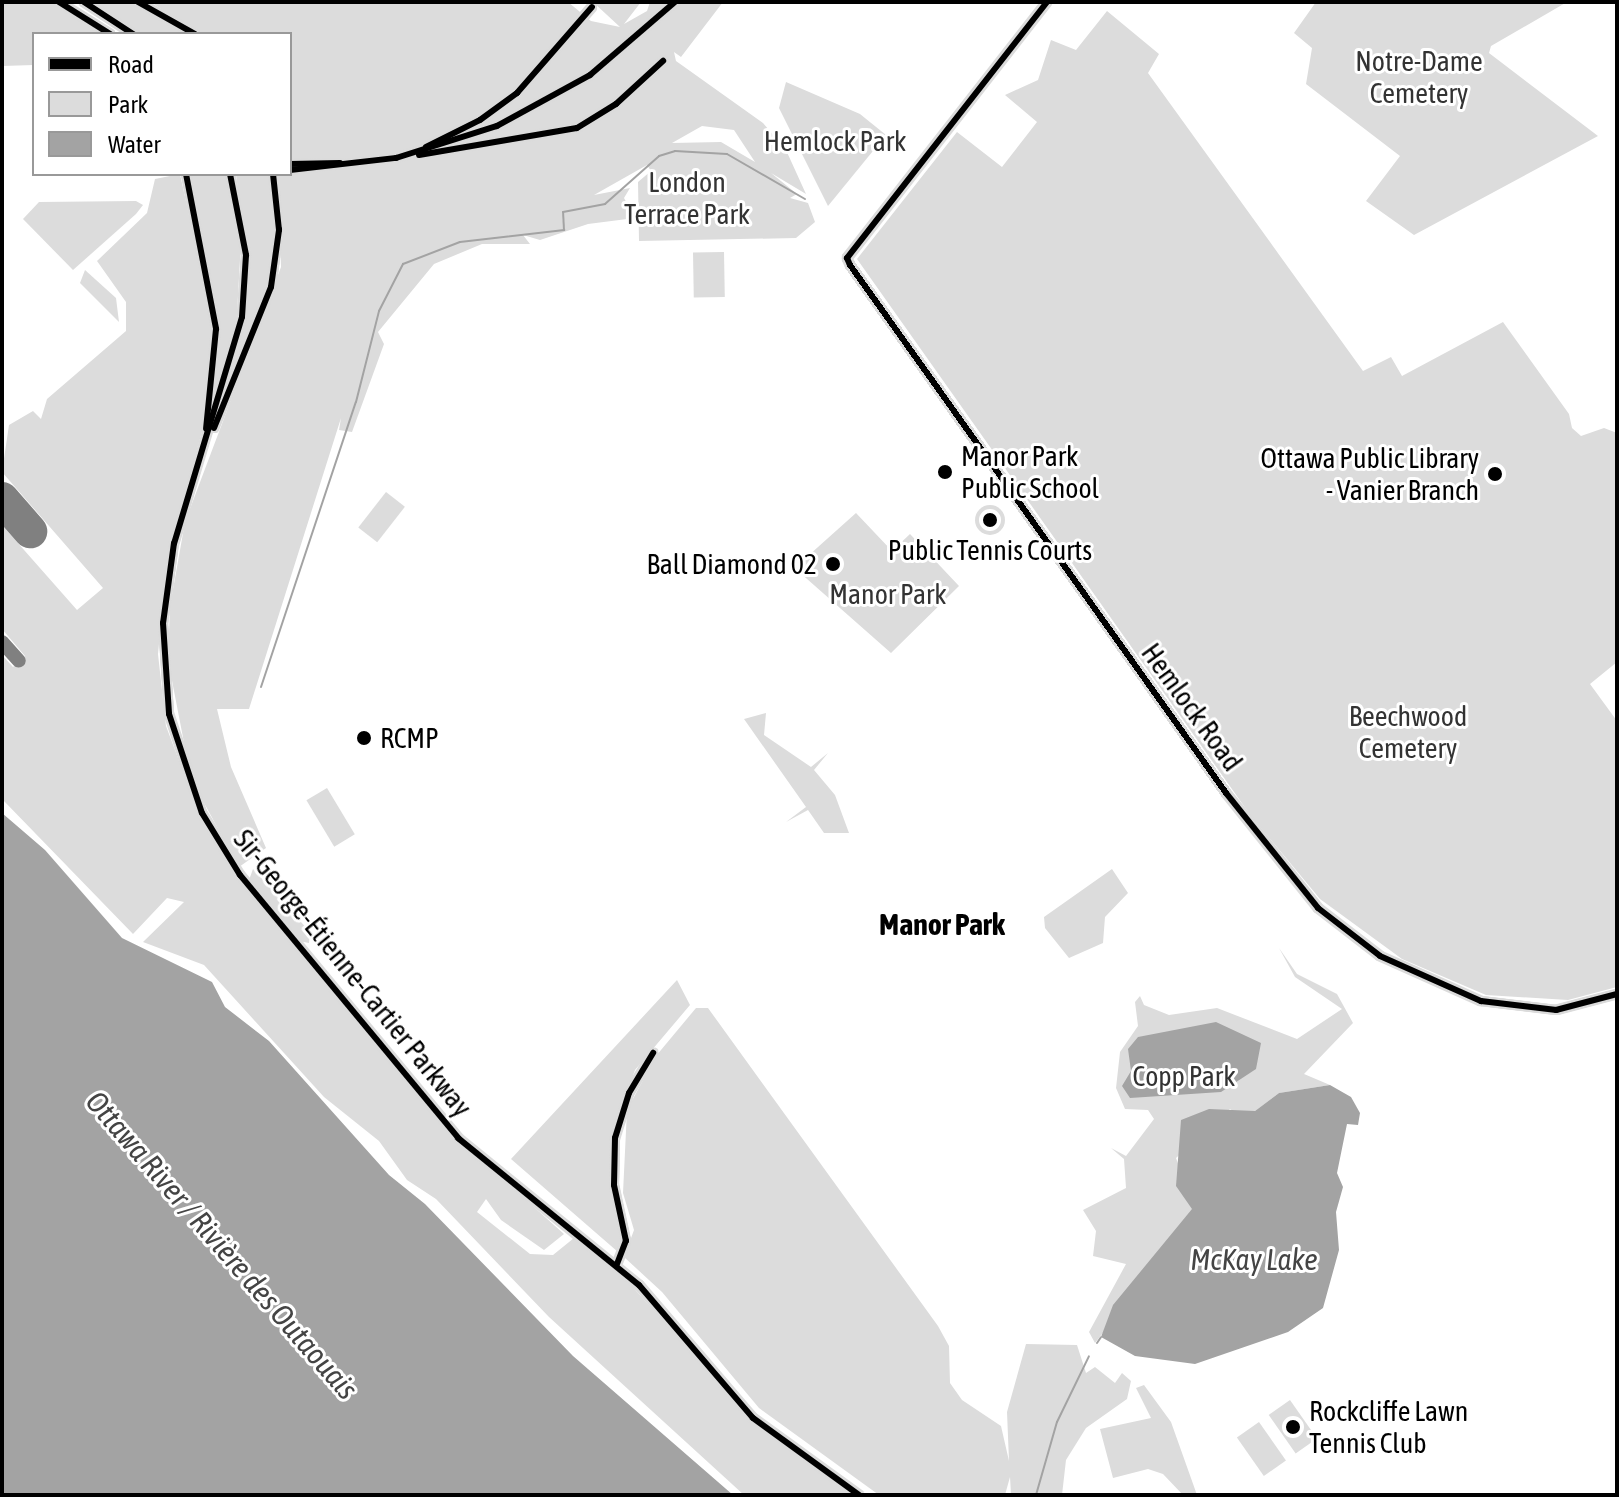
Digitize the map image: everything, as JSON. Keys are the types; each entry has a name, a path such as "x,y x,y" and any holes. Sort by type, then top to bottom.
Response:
{"main road":[{"path":"59,2 107,32"},
{"path":"84,2 130,32"},
{"path":"138,2 191,32"},
{"path":"396,158 507,122 621,52 675,2"},
{"name":"Hemlock Road","path":"1047,2 847,258 1226,793 1318,908 1380,956 1481,1001 1556,1010 1617,994"},
{"path":"396,158 462,130 504,103 592,7"},
{"path":"292,167 396,158 571,130 611,108 663,61"},
{"path":"186,176 217,342 201,457"},
{"name":"Sir-George-Étienne-Cartier Parkway","path":"231,176 246,255 243,305 171,554 162,643 174,736 202,813 240,875 443,1122 501,1177 617,1264 753,1418 859,1495"},
{"path":"201,457 271,287 279,230 273,176"},
{"path":"617,1264 626,1241 614,1185 615,1138 629,1093 653,1053"}],"green space":[{"path":"2,2 51,2 103,32 32,32 32,65 2,66"},
{"path":"91,2 137,3 188,32 136,32"},
{"name":"London Terrace Park","path":"151,2 568,2 591,21 620,27 593,2 641,2 624,24 647,11 650,2 723,2 681,57 674,52 676,61 763,123 786,150 806,194 771,173 797,194 790,198 808,203 815,222 796,238 639,241 638,182 651,171 647,165 594,195 630,188 624,198 635,218 588,224 540,240 523,235 530,244 482,244 434,264 378,332 384,344 352,432 339,430 341,418 249,709 217,709 231,767 266,848 239,867 198,792 186,753 168,660 170,606 185,522 281,267 278,176 292,176 292,32 195,32","holes":["702,126 734,130 755,162 721,142 672,143"]},
{"name":"Notre-Dame Cemetery","path":"1316,2 1567,2 1491,46 1489,53 1598,136 1414,235 1366,201 1400,156 1306,84 1312,48 1294,33"},
{"name":"Beechwood Cemetery","path":"1107,11 1159,54 1148,73 1363,371 1391,357 1402,376 1503,322 1569,414 1572,428 1581,436 1604,428 1617,433 1617,662 1590,684 1617,721 1617,987 1568,1000 1486,995 1402,959 1320,899 1251,816 857,259 957,132 1002,167 1037,122 1005,95 1038,80 1051,40 1076,50"},
{"name":"Hemlock Park","path":"786,82 860,114 886,135 828,206 779,108"},
{"path":"180,176 214,329 207,414 168,552 158,654 166,726 199,814 238,877 440,1123 564,1234 544,1250 501,1220 486,1199 477,1212 530,1254 553,1255 574,1238 615,1267 751,1420 852,1495 744,1495 549,1317 436,1199 407,1180 379,1141 324,1097 204,965 143,942 184,902 167,898 133,934 2,799 2,655 13,667 25,656 2,629 2,525 77,610 103,588 2,472 9,425 33,411 41,419 47,399 126,331 126,302 97,261 147,213 155,179"},
{"path":"189,176 226,176 241,242 236,332 214,400 218,329"},
{"path":"236,176 271,176 277,240 269,286 229,384 249,269"},
{"path":"136,201 143,205 136,214 73,270 23,219 39,202"},
{"path":"724,252 725,297 694,298 693,253"},
{"path":"85,270 116,298 119,322 80,283"},
{"path":"386,492 405,507 377,542 358,527"},
{"name":"Public Tennis Courts","path":"990,505 1001,509 1005,520 1001,531 990,535 979,531 975,520 979,509"},
{"name":"Manor Park","path":"856,513 892,551 910,534 959,586 891,653 798,571 799,564"},
{"path":"766,713 764,735 811,767 828,753 814,770 835,795 849,833 824,833 808,810 786,822 806,807 744,719"},
{"path":"327,788 355,834 334,847 306,800"},
{"path":"253,869 310,932 309,943 299,941 249,880"},
{"path":"1112,869 1128,893 1105,917 1103,943 1069,958 1045,928 1044,917"},
{"name":"Copp Park","path":"1279,948 1297,974 1337,994 1353,1023 1304,1074 1330,1085 1279,1093 1255,1111 1238,1115 1230,1109 1176,1158 1196,1213 1095,1343 1089,1332 1126,1264 1093,1256 1096,1231 1083,1210 1126,1188 1124,1159 1111,1148 1126,1156 1154,1119 1148,1110 1125,1109 1116,1088 1120,1052 1138,1026 1135,1002 1140,996 1144,1005 1169,1015 1217,1008 1297,1039 1342,1009 1295,977"},
{"path":"677,980 690,1005 635,1070 611,1137 610,1185 623,1232 618,1252 511,1159"},
{"path":"696,1008 708,1008 938,1326 949,1346 950,1383 962,1400 1001,1426 1009,1461 1007,1412 1026,1344 1077,1345 1086,1373 1095,1367 1115,1383 1122,1373 1131,1381 1127,1399 1086,1428 1066,1460 1062,1495 1011,1495 1010,1477 1005,1495 879,1495 759,1408 662,1292 624,1257 634,1230 623,1193 627,1110 656,1056"},
{"path":"1144,1385 1171,1422 1197,1495 1183,1495 1163,1474 1148,1469 1113,1478 1100,1429 1151,1418 1136,1388"},
{"name":"Rockcliffe Lawn Tennis Club","path":"1290,1400 1317,1439 1296,1453 1269,1415"},
{"name":"Rockcliffe Lawn Tennis Club","path":"1259,1422 1286,1461 1264,1476 1237,1437"}],"water":[{"name":"Ottawa River / Rivière des Outaouais","path":"2,813 45,850 122,938 212,982 225,1007 269,1041 389,1175 425,1204 573,1356 733,1495 2,1495"},
{"path":"1216,1022 1261,1043 1256,1069 1221,1092 1130,1098 1122,1086 1131,1071 1128,1049 1138,1037"},
{"name":"McKay Lake","path":"1330,1085 1351,1097 1360,1113 1358,1125 1347,1124 1337,1173 1343,1187 1336,1212 1339,1250 1323,1308 1288,1332 1195,1364 1135,1356 1101,1337 1113,1305 1192,1209 1176,1186 1181,1120 1209,1109 1255,1111 1279,1093"}],"waterway":[{"path":"261,687 356,402 379,311 403,264 460,242 564,230 563,212 605,204 659,156 675,151 727,154 805,199"},
{"path":"1097,1343 1101,1337"},
{"path":"1036,1495 1057,1422 1089,1356"}],"taxiway":[{"path":"2,642 19,661"}],"runway":[{"path":"2,499 30,531"}],"place":[{"name":"Manor Park Public School","path":"945,472"},
{"name":"Ottawa Public Library - Vanier Branch","path":"1495,474"},
{"name":"Public Tennis Courts","path":"990,520"},
{"name":"Ball Diamond 02","path":"833,564"},
{"name":"RCMP","path":"364,738"},
{"name":"Rockcliffe Lawn Tennis Club","path":"1293,1427"}],"district":[{"name":"Manor Park","path":"942,924"}]}
